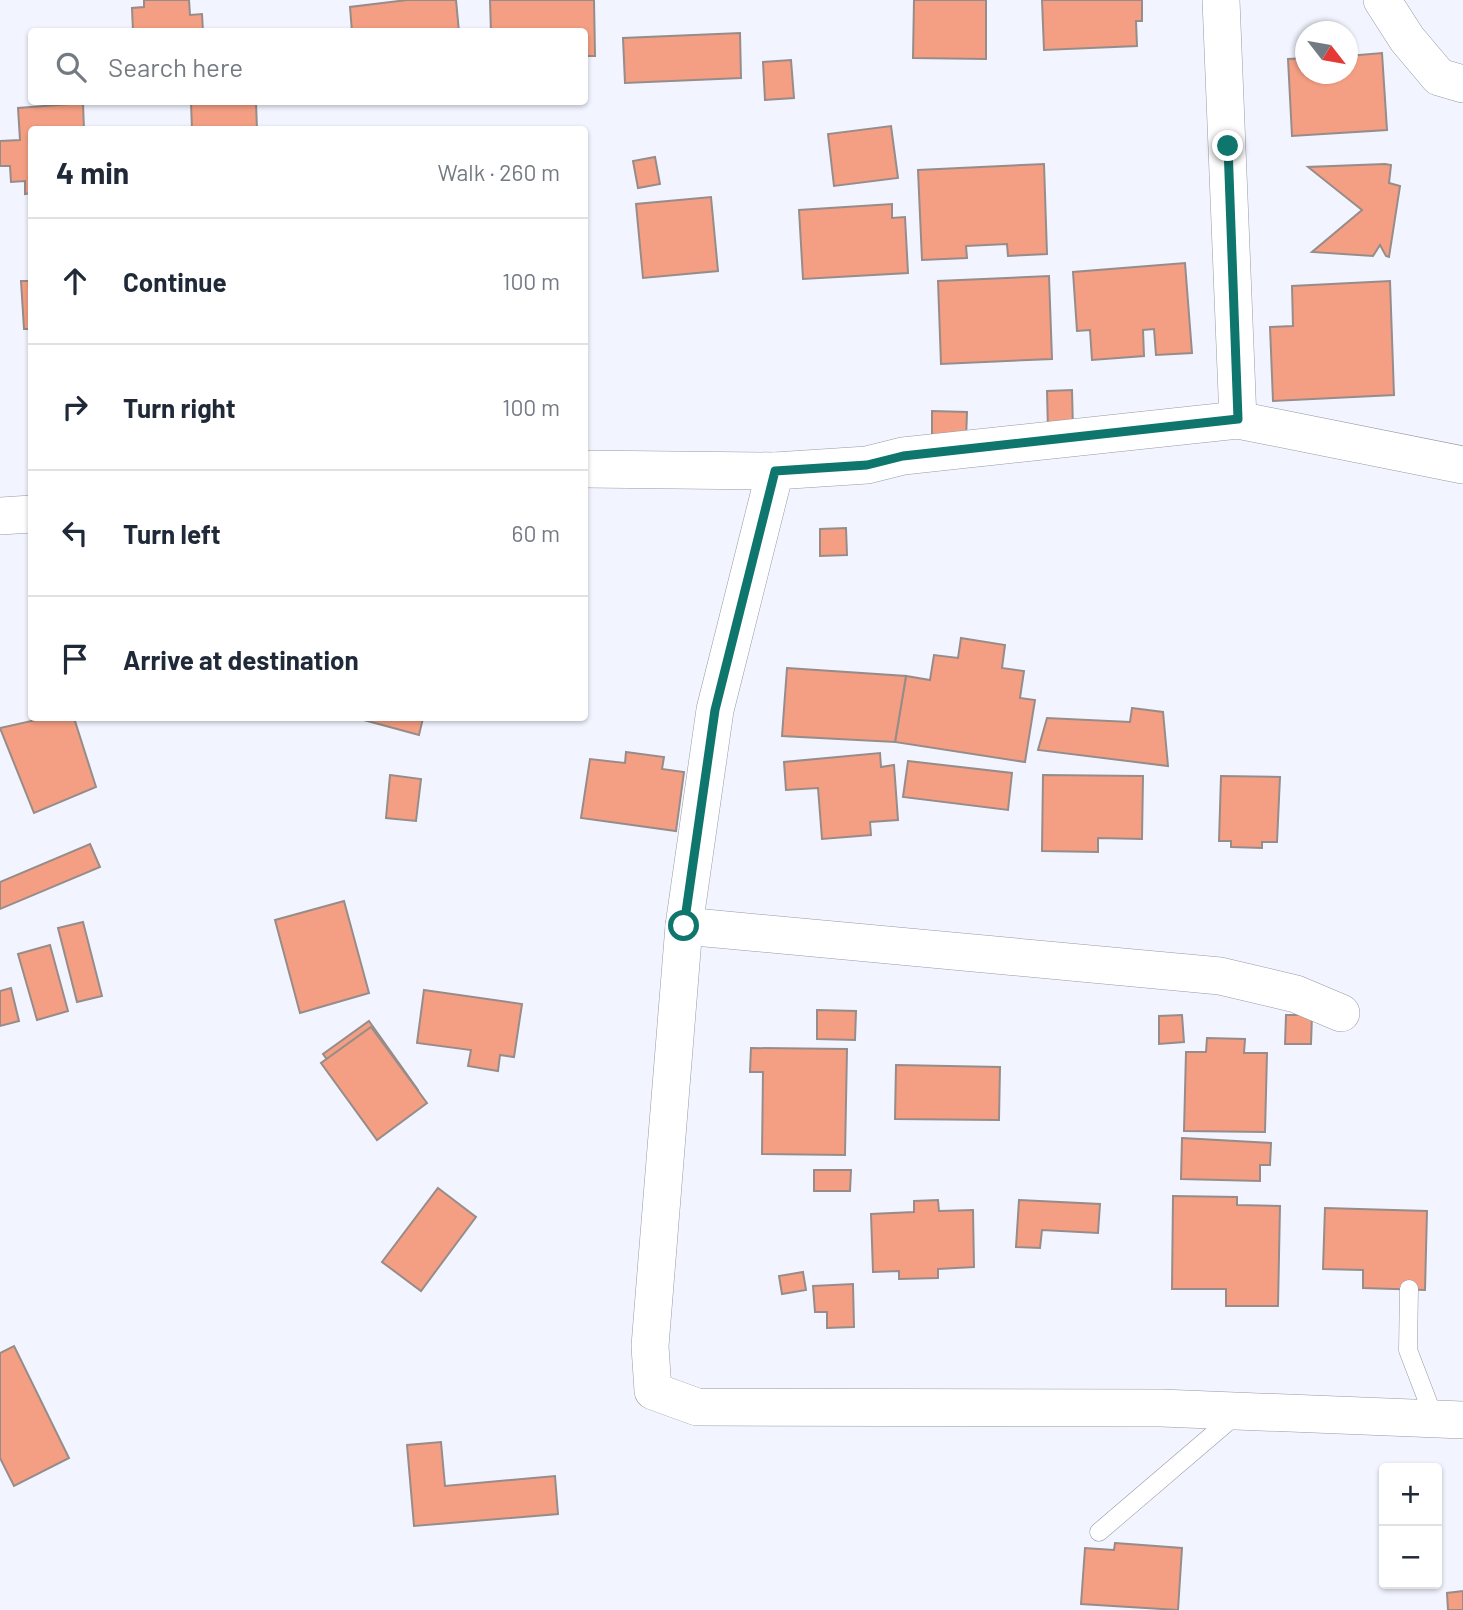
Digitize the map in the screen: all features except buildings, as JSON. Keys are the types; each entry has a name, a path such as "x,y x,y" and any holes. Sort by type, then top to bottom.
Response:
{"street":[{"path":"1221,0 1238,419"},
{"path":"1382,0 1407,39 1439,77 1463,83"},
{"path":"588,469 775,471 867,465 903,456 1238,419 1463,465"},
{"path":"775,471 715,710 684,926 650,1346 653,1391 697,1408 1161,1408 1453,1416"},
{"path":"0,516 28,514"},
{"path":"684,926 1220,976 1296,994 1341,1013"}],"lane":[{"path":"1409,1289 1408,1350 1453,1416"},
{"path":"1099,1532 1240,1411"}],"route":[{"path":"684,926 715,710 775,471 867,465 903,456 1238,419 1230,273 1228,146"}]}
